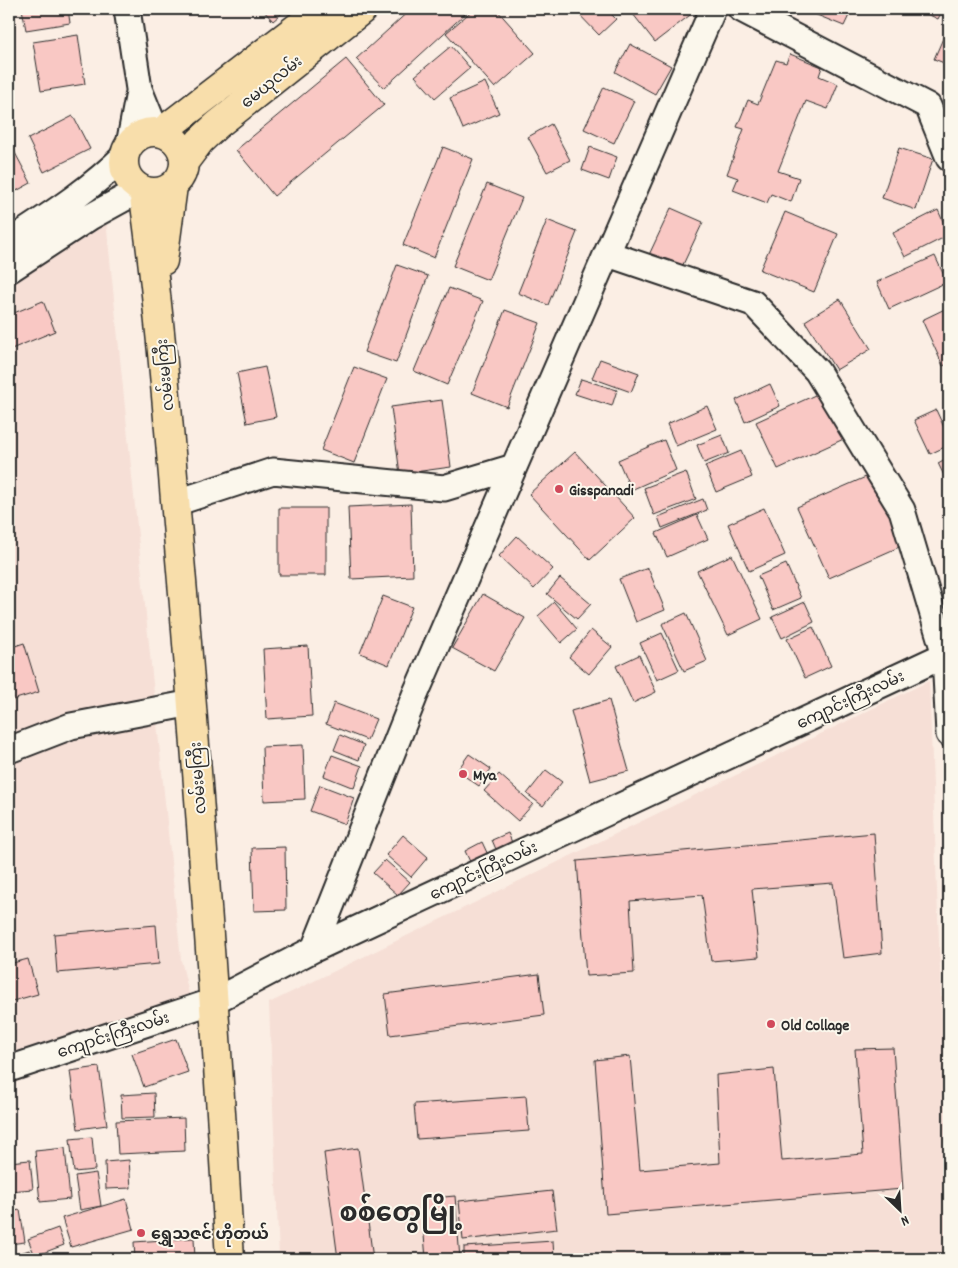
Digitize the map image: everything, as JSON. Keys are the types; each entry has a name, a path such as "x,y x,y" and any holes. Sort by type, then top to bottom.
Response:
{"main road":[{"name":"မေယုလမ်း","path":"158,132 194,108 321,9"},
{"name":"မေယုလမ်း","path":"185,161 200,141 217,125 363,9"},
{"path":"158,132 168,135 180,146 185,161 182,175 173,186 154,192 142,190 132,183 127,175 127,150 140,135 158,132"},
{"name":"လမ်းမကြီး","path":"158,298 173,186"},
{"name":"လမ်းမကြီး","path":"142,190 158,298 192,703 214,1000 230,1259"}],"street":[{"path":"127,9 139,89 158,132"},
{"path":"314,949 415,694 713,9"},
{"path":"741,9 928,106 949,158"},
{"path":"9,242 79,197 100,180 127,150 139,89"},
{"path":"9,270 102,210 142,190"},
{"path":"608,254 753,302 817,371 902,510 947,654 949,734"},
{"path":"175,503 273,470 444,488 514,467"},
{"name":"ကျောင်းကြီးလမ်း","path":"9,1069 214,1000 314,949 947,654"},
{"path":"9,750 70,726 192,703"}],"shaded area":[{"path":"106,220 181,960 190,998 9,1054 9,285"},
{"path":"929,681 949,1203 949,1259 279,1259 269,1003"}],"building":[{"path":"22,9 68,9 70,23 26,30"},
{"path":"262,9 287,9 273,21"},
{"path":"411,9 462,9 466,13 384,88 356,59"},
{"path":"474,9 496,9 535,53 495,88 446,33"},
{"path":"574,9 606,9 616,19 599,35"},
{"path":"629,9 698,9 655,42"},
{"path":"802,9 852,9 844,26"},
{"path":"922,9 943,9 938,19 921,11"},
{"path":"78,35 85,84 41,91 33,42"},
{"path":"944,36 949,38 949,65 934,59"},
{"path":"630,44 671,66 655,94 615,72"},
{"path":"451,46 470,68 435,98 415,76"},
{"path":"790,54 822,67 819,76 838,84 828,109 806,101 778,171 799,178 791,202 771,194 767,203 733,190 738,178 727,174 744,129 737,127 748,100 758,104 776,60 786,63"},
{"path":"346,59 384,105 274,196 236,150"},
{"path":"485,82 499,113 463,129 450,98"},
{"path":"604,87 634,101 614,143 584,129"},
{"path":"73,116 90,149 44,172 28,139"},
{"path":"551,124 570,160 547,172 528,137"},
{"path":"443,147 473,159 434,258 403,245"},
{"path":"590,147 617,157 609,180 582,170"},
{"path":"899,148 933,159 916,210 882,198"},
{"path":"14,151 31,183 9,195 9,153"},
{"path":"487,184 522,198 488,280 453,266"},
{"path":"671,208 703,222 680,271 648,257"},
{"path":"938,210 949,235 905,257 893,233"},
{"path":"785,212 838,234 814,292 760,270"},
{"path":"547,220 577,232 548,305 518,293"},
{"path":"935,256 947,282 889,309 877,282"},
{"path":"397,265 428,276 396,363 364,352"},
{"path":"449,288 483,301 447,385 414,371"},
{"path":"840,299 871,349 836,370 805,321"},
{"path":"43,301 55,331 9,350 9,315"},
{"path":"949,307 949,363 943,366 922,320"},
{"path":"505,310 540,323 507,407 472,393"},
{"path":"600,359 639,373 631,392 592,378"},
{"path":"265,367 276,417 247,423 237,373"},
{"path":"354,367 387,379 354,463 321,450"},
{"path":"581,379 617,390 612,406 575,394"},
{"path":"770,384 780,406 745,422 736,400"},
{"path":"826,390 848,437 778,469 756,422"},
{"path":"442,400 451,467 400,474 391,407"},
{"path":"707,406 717,429 676,446 667,424"},
{"path":"936,410 949,438 949,445 930,454 914,420"},
{"path":"722,435 729,453 704,463 697,445"},
{"path":"664,440 676,470 631,490 618,460"},
{"path":"741,451 752,477 716,492 705,466"},
{"path":"575,452 635,518 590,560 529,494"},
{"path":"949,457 949,486 938,463"},
{"path":"686,472 696,499 654,515 644,488"},
{"path":"875,473 906,544 829,578 797,507"},
{"path":"703,499 707,510 662,528 658,517"},
{"path":"411,504 413,576 351,579 348,507"},
{"path":"279,508 326,508 326,575 279,575"},
{"path":"764,508 785,555 749,571 728,524"},
{"path":"697,515 708,539 667,557 656,533"},
{"path":"517,536 553,569 534,589 499,556"},
{"path":"732,555 762,619 728,635 697,571"},
{"path":"786,564 801,598 773,610 758,576"},
{"path":"648,568 665,610 636,622 619,579"},
{"path":"560,578 591,604 577,619 547,594"},
{"path":"483,594 525,618 494,671 452,648"},
{"path":"383,596 412,607 389,665 360,653"},
{"path":"554,602 577,629 561,643 538,616"},
{"path":"805,602 814,622 782,638 772,617"},
{"path":"686,613 707,661 684,671 662,624"},
{"path":"813,627 831,666 805,678 787,639"},
{"path":"591,630 612,647 589,674 569,657"},
{"path":"662,633 679,670 657,680 640,643"},
{"path":"24,643 39,692 9,701 9,648"},
{"path":"308,646 312,716 267,719 263,649"},
{"path":"639,655 656,692 633,703 616,666"},
{"path":"609,700 629,771 590,781 571,711"},
{"path":"334,703 376,719 367,740 326,724"},
{"path":"340,735 364,745 359,760 334,750"},
{"path":"303,745 305,799 264,801 262,747"},
{"path":"469,754 491,769 479,786 457,771"},
{"path":"332,755 362,766 354,788 324,776"},
{"path":"546,770 562,782 543,806 527,794"},
{"path":"499,774 533,804 518,821 484,791"},
{"path":"320,785 354,798 345,824 310,811"},
{"path":"508,833 514,847 498,854 492,840"},
{"path":"874,833 882,953 843,958 833,883 752,889 759,957 711,961 702,895 630,901 634,973 586,976 577,861"},
{"path":"403,835 428,857 411,877 386,855"},
{"path":"482,842 489,857 472,866 465,851"},
{"path":"285,847 286,910 254,911 252,848"},
{"path":"385,860 410,882 398,895 373,873"},
{"path":"156,925 159,964 57,973 54,934"},
{"path":"28,959 38,994 9,1002 9,964"},
{"path":"539,974 544,1015 390,1035 385,994"},
{"path":"176,1039 188,1072 144,1087 132,1054"},
{"path":"893,1048 903,1189 606,1214 595,1060 630,1056 640,1170 720,1163 716,1075 774,1069 782,1161 863,1154 855,1049"},
{"path":"99,1067 107,1125 78,1129 70,1071"},
{"path":"154,1093 155,1117 122,1118 121,1095"},
{"path":"526,1096 529,1131 417,1139 414,1104"},
{"path":"184,1118 185,1151 118,1154 116,1121"},
{"path":"92,1137 95,1170 74,1172 70,1139"},
{"path":"65,1148 70,1199 40,1202 35,1151"},
{"path":"358,1148 373,1259 338,1259 324,1153"},
{"path":"30,1160 33,1189 9,1191 9,1162"},
{"path":"129,1160 131,1188 106,1189 105,1162"},
{"path":"96,1173 101,1206 80,1210 75,1176"},
{"path":"552,1191 557,1229 463,1240 459,1201"},
{"path":"455,1196 460,1259 426,1259 421,1199"},
{"path":"126,1199 134,1229 71,1247 62,1218"},
{"path":"20,1210 25,1242 9,1244 9,1212"},
{"path":"58,1228 64,1245 35,1256 28,1239"},
{"path":"194,1238 195,1259 135,1259 134,1242"},
{"path":"553,1241 554,1259 464,1259 464,1247"},
{"path":"29,1250 32,1259 9,1259 9,1257"}],"place":[{"name":"Gisspanadi","path":"559,489"},
{"name":"Mya","path":"463,774"},
{"name":"Old Collage","path":"771,1024"},
{"name":"ရွှေသဇင် ဟိုတယ်","path":"141,1233"}],"district":[{"name":"စစ်တွေမြို့","path":"401,1212"}]}
